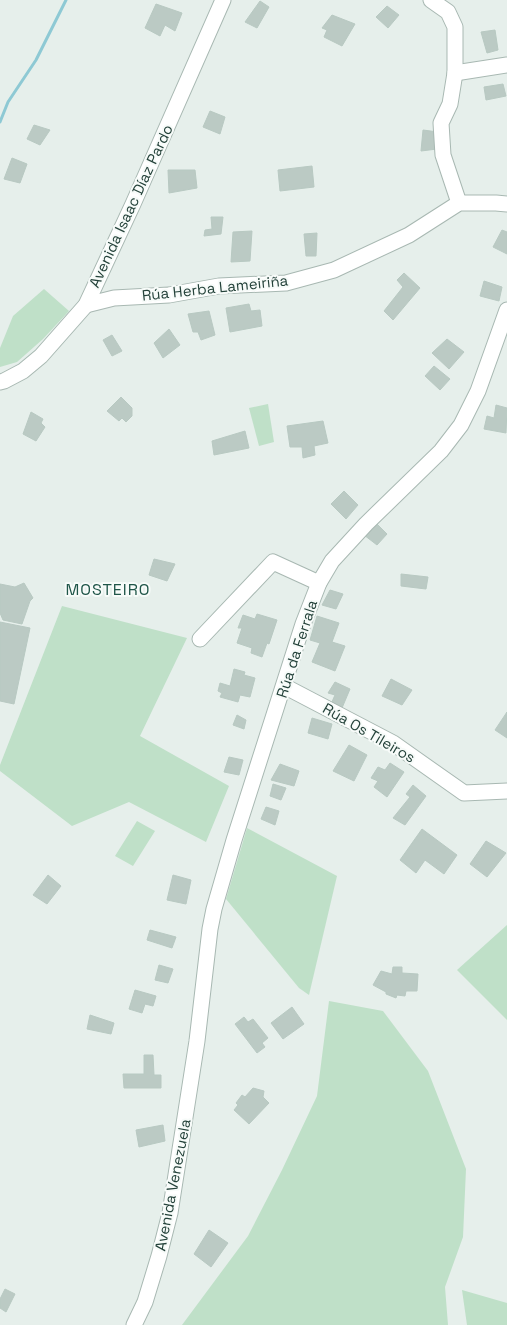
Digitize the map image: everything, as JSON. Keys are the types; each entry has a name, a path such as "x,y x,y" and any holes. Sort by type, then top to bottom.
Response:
{"street":[{"name":"Avenida Isaac Díaz Pardo","path":"0,382 23,371 41,356 86,304 133,204 223,0"},
{"path":"431,0 448,12 455,27 455,73 450,104 441,123 443,155 459,203 507,204"},
{"path":"455,73 507,65"},
{"name":"Rúa Herba Lameiriña","path":"86,304 114,298 169,295 219,286 286,283 334,270 409,235 459,203"},
{"name":"Rúa da Ferrala","path":"197,1041 214,909 303,624 319,583 332,561 366,524 441,451 460,425 478,391 504,328 507,310"},
{"path":"200,639 273,562 319,583"},
{"name":"Rúa Os Tileiros","path":"284,686 393,743 464,793 507,791"},
{"name":"Avenida Venezuela","path":"134,1325 148,1293 170,1213 197,1041"}],"green space":[{"path":"44,289 69,311 43,339 17,362 0,367 0,348 13,316"},
{"path":"268,404 274,442 259,446 249,408"},
{"path":"62,606 187,638 140,736 229,786 206,842 129,802 72,826 0,771 0,765"},
{"path":"137,821 155,831 133,866 115,856"},
{"path":"247,828 337,876 309,995 299,988 226,899"},
{"path":"507,925 507,1020 457,970"},
{"path":"329,1001 383,1011 428,1071 466,1169 463,1237 445,1287 448,1325 182,1325 248,1236 317,1096"},
{"path":"462,1290 507,1303 507,1325 467,1325"}],"building":[{"path":"260,1 269,7 257,28 245,22"},
{"path":"156,4 182,13 175,31 165,25 160,36 145,28"},
{"path":"387,6 399,15 388,28 376,17"},
{"path":"332,15 355,24 342,46 324,37 327,30 322,28"},
{"path":"495,30 498,50 487,53 481,32"},
{"path":"503,84 506,96 486,100 484,87"},
{"path":"210,111 225,117 220,134 203,127"},
{"path":"34,125 50,130 40,145 27,139"},
{"path":"423,130 438,132 437,149 421,151"},
{"path":"12,158 27,164 20,183 4,179"},
{"path":"312,166 314,187 280,191 278,170"},
{"path":"168,170 195,170 197,188 169,193"},
{"path":"211,217 223,217 221,234 204,236 205,230 212,229"},
{"path":"502,230 507,232 507,254 493,247"},
{"path":"252,231 250,261 231,262 233,232"},
{"path":"317,233 316,256 306,256 304,234"},
{"path":"404,273 420,288 393,320 384,311 403,287 397,280"},
{"path":"484,281 502,287 499,301 480,296"},
{"path":"249,304 251,311 260,310 262,326 230,332 226,308"},
{"path":"209,311 215,335 201,340 198,332 193,332 188,314"},
{"path":"169,329 180,345 163,358 154,343"},
{"path":"112,335 122,351 112,356 103,340"},
{"path":"447,339 464,352 449,369 432,353"},
{"path":"434,366 450,379 440,390 425,376"},
{"path":"121,397 132,408 132,416 126,422 122,418 119,421 107,411"},
{"path":"496,405 507,408 506,433 484,429 487,416 494,418"},
{"path":"31,412 43,419 41,423 45,427 36,441 23,434"},
{"path":"323,421 328,443 314,446 315,455 303,458 302,447 290,447 287,426"},
{"path":"245,431 249,448 214,455 212,441"},
{"path":"344,491 358,505 346,519 331,504"},
{"path":"376,523 387,534 377,545 364,535"},
{"path":"154,559 175,564 167,581 149,575"},
{"path":"401,574 428,577 426,589 401,586"},
{"path":"24,583 33,598 30,601 22,624 3,620 0,613 0,584 15,587"},
{"path":"330,590 343,594 336,609 322,605"},
{"path":"257,614 277,620 269,644 267,643 262,657 251,653 252,648 237,643 242,628 238,628 243,615 255,619"},
{"path":"317,616 339,623 332,642 345,646 335,671 312,662 320,643 310,640"},
{"path":"0,622 30,628 14,704 0,701"},
{"path":"234,669 245,672 244,675 255,678 250,697 240,695 238,702 220,697 222,693 218,691 220,683 230,686"},
{"path":"391,679 412,690 402,705 382,696"},
{"path":"335,682 350,689 342,708 331,704 335,695 328,693"},
{"path":"507,712 507,738 495,730"},
{"path":"237,715 246,720 244,729 233,725"},
{"path":"312,718 332,724 328,739 308,733"},
{"path":"349,745 367,755 354,781 333,771"},
{"path":"229,757 243,760 239,775 224,772"},
{"path":"390,763 404,772 387,797 374,787 378,781 371,778 378,767 385,770"},
{"path":"280,764 299,771 294,786 271,780"},
{"path":"273,784 286,788 281,800 270,796"},
{"path":"413,785 426,796 405,825 393,818 410,797 406,794"},
{"path":"266,807 279,811 275,825 261,819"},
{"path":"422,829 457,855 444,874 425,860 416,873 400,860"},
{"path":"486,841 506,853 487,877 470,864"},
{"path":"48,875 61,886 47,904 33,895"},
{"path":"173,875 191,880 186,904 167,900"},
{"path":"150,930 176,937 172,948 147,940"},
{"path":"159,965 173,969 168,983 155,980"},
{"path":"393,967 402,967 402,973 418,974 417,991 406,991 405,996 397,995 396,998 373,985 381,971 392,974"},
{"path":"135,990 156,996 153,1006 145,1004 142,1013 129,1009"},
{"path":"292,1007 304,1024 283,1039 271,1023"},
{"path":"90,1015 114,1023 111,1034 87,1029"},
{"path":"244,1017 248,1022 253,1019 268,1038 262,1043 265,1047 257,1053 235,1024"},
{"path":"144,1055 153,1055 154,1075 161,1075 161,1088 124,1088 123,1074 144,1074"},
{"path":"253,1088 264,1091 263,1097 269,1103 249,1124 234,1110 238,1105 236,1103 242,1095 245,1097"},
{"path":"163,1125 165,1141 139,1147 136,1130"},
{"path":"209,1230 228,1243 211,1267 194,1254"},
{"path":"5,1289 15,1294 6,1312 0,1308 0,1299"}],"waterway":[{"path":"0,122 8,102 36,60 66,0"}],"district":[{"name":"MOSTEIRO","path":"108,589"}]}
